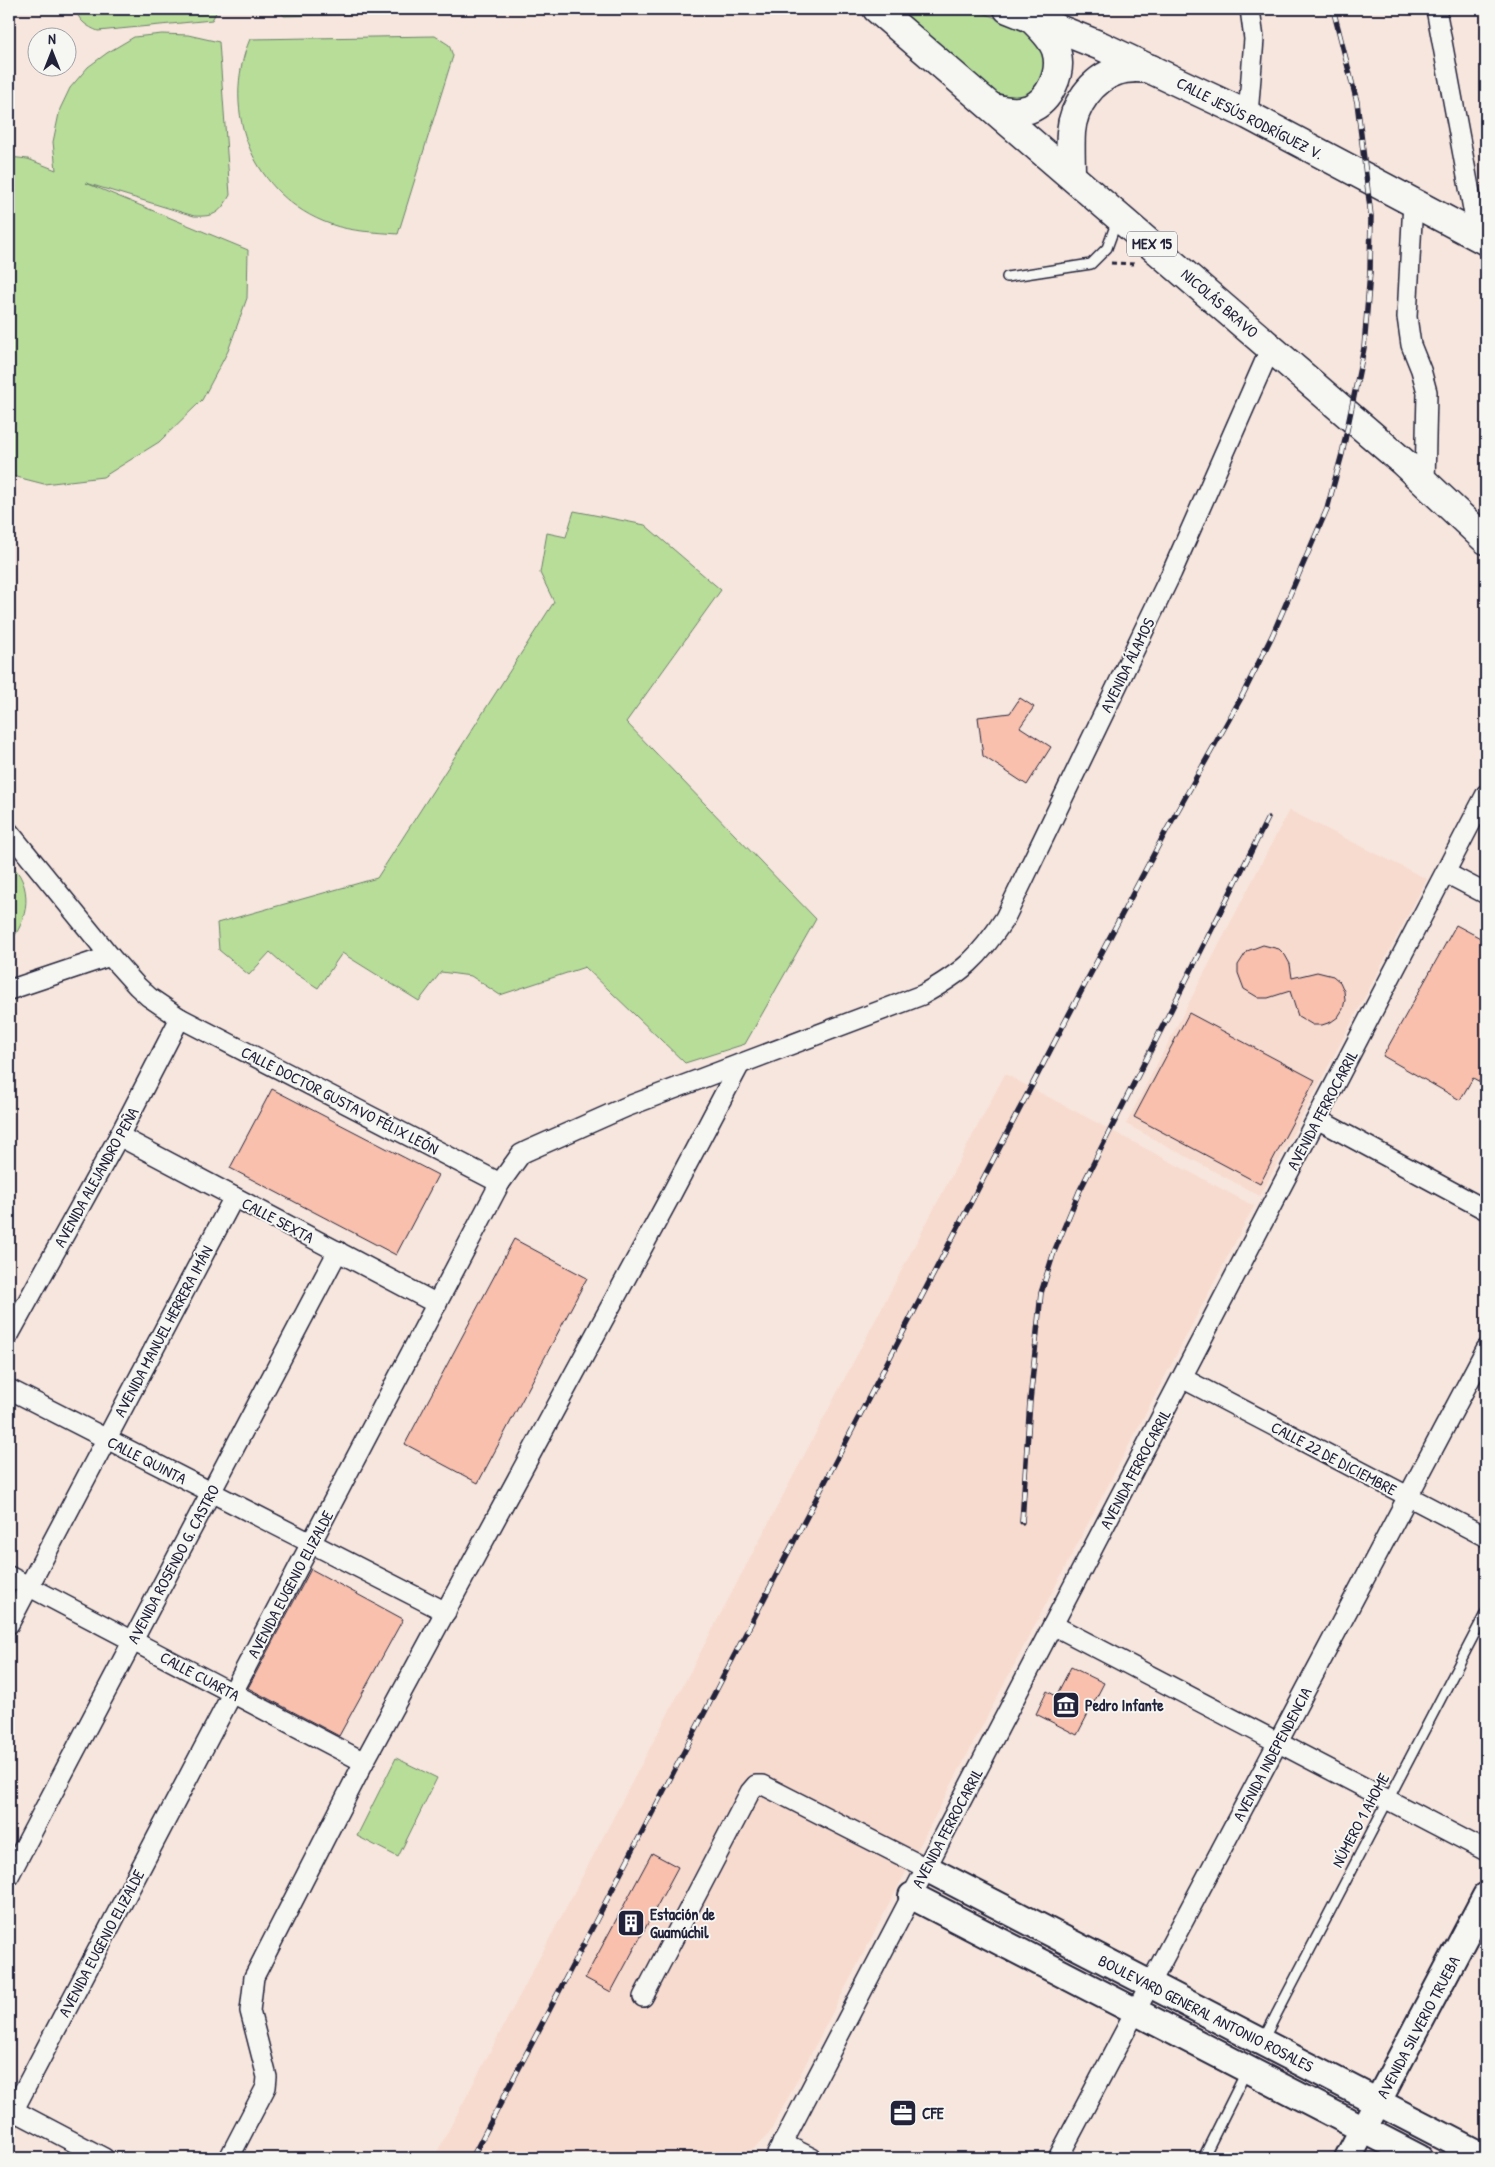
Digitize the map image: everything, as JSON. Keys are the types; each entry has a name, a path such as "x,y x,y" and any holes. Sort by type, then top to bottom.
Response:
{"main road":[{"name":"NICOLÁS BRAVO","path":"877,9 1271,347 1425,483"},
{"path":"994,108 1012,112 1039,104 1054,83 1058,71 1056,48 1020,14"},
{"name":"CALLE JESÚS RODRÍGUEZ V.","path":"1020,14 1101,46 1248,115 1482,238"},
{"path":"1072,175 1071,132 1074,117 1080,103 1091,88 1104,77 1116,71 1130,68 1152,69"},
{"name":"MEX 15","path":"1425,483 1486,540"}],"street":[{"path":"1248,115 1254,39 1250,9"},
{"path":"1436,9 1482,238"},
{"path":"1413,202 1407,317 1408,332 1425,380 1427,392 1425,483"},
{"name":"AVENIDA ÁLAMOS","path":"740,1064 922,995 963,970 986,946 1005,918 1172,572 1271,347"},
{"name":"AVENIDA FERROCARRIL","path":"778,2151 1486,794"},
{"name":"CALLE DOCTOR GUSTAVO FÉLIX LEÓN","path":"9,832 110,956 149,997 180,1018 500,1183"},
{"path":"1446,873 1486,894"},
{"path":"9,990 110,956"},
{"name":"AVENIDA ALEJANDRO PEÑA","path":"9,1335 119,1136 180,1018"},
{"path":"229,2158 266,2087 267,2077 250,2011 254,1977 364,1762 740,1064"},
{"name":"AVENIDA EUGENIO ELIZALDE","path":"10,2112 500,1183 520,1154 626,1107 740,1064"},
{"path":"1317,1119 1486,1210"},
{"name":"CALLE SEXTA","path":"119,1136 437,1304"},
{"name":"AVENIDA MANUEL HERRERA IMÁN","path":"9,1624 234,1197"},
{"name":"AVENIDA ROSENDO G. CASTRO","path":"9,1876 338,1251"},
{"name":"AVENIDA INDEPENDENCIA","path":"1058,2158 1486,1349"},
{"name":"CALLE 22 DE DICIEMBRE","path":"1182,1378 1486,1537"},
{"name":"CALLE QUINTA","path":"9,1389 446,1612"},
{"name":"CALLE CUARTA","path":"9,1576 364,1762"},
{"path":"1053,1624 1486,1851"},
{"path":"643,1996 750,1792 756,1785 763,1785 926,1868"},
{"name":"BOULEVARD GENERAL ANTONIO ROSALES","path":"926,1868 1486,2158"},
{"name":"BOULEVARD GENERAL ANTONIO ROSALES","path":"912,1896 1419,2158"},
{"name":"AVENIDA SILVERIO TRUEBA","path":"1348,2158 1379,2103 1486,1896"},
{"path":"10,2112 104,2158"},
{"path":"778,2151 812,2158"}],"lane":[{"path":"1007,277 1090,264 1107,248 1115,226 1113,211"},
{"name":"NÚMERO 1 AHOME","path":"1261,2042 1486,1612"},
{"path":"1203,2158 1248,2070"}],"shaded area":[{"path":"1289,810 1427,879 1260,1196 1126,1124"},
{"path":"1005,1074 1254,1206 769,2134 744,2158 434,2158"}],"green space":[{"path":"76,9 218,9 212,20 98,31 84,23"},
{"path":"277,9 409,9 370,14 284,16"},
{"path":"898,9 972,9 1031,31 1047,61 1042,81 1034,91 1022,96 1009,97 997,93"},
{"path":"162,34 188,35 219,42 230,195 216,213 207,216 194,216 86,183 248,250 247,298 228,351 202,400 159,442 103,477 44,484 9,475 9,157 28,159 56,170 53,142 60,109 70,88 88,67 134,37"},
{"path":"435,36 449,45 453,56 398,234 338,227 303,211 281,194 263,173 250,149 242,122 239,95 241,67 250,39"},
{"path":"574,511 645,525 721,590 626,722 816,919 745,1044 685,1063 585,967 500,995 471,976 441,972 419,1001 342,953 318,988 290,970 270,952 249,975 219,950 217,923 377,878 554,602 540,573 547,533 566,537"},
{"path":"9,863 17,871 22,881 26,902 21,924 9,943"},
{"path":"396,1758 437,1778 398,1857 357,1836"}],"building":[{"path":"1020,698 1034,707 1020,727 1051,747 1027,785 983,756 978,717 1010,713"},
{"path":"1456,925 1486,941 1486,1071 1480,1082 1473,1078 1460,1100 1383,1056"},
{"path":"1263,945 1279,949 1285,955 1290,964 1292,978 1317,972 1333,976 1340,982 1345,1000 1343,1009 1338,1017 1322,1025 1313,1025 1298,1016 1290,991 1268,998 1259,998 1244,989 1238,973 1238,965 1247,951"},
{"path":"1189,1013 1315,1080 1260,1184 1134,1117"},
{"path":"272,1089 438,1175 396,1255 230,1168"},
{"path":"514,1239 587,1278 478,1483 405,1444"},
{"path":"311,1569 403,1619 339,1736 248,1688"},
{"name":"Pedro Infante","path":"1071,1667 1104,1683 1077,1735 1036,1714 1047,1691 1056,1696"},
{"name":"Estación de Guamúchil","path":"652,1853 678,1867 611,1992 585,1978"}],"railway":[{"path":"472,2158 1065,1022 1165,833 1241,698 1272,636 1327,509 1342,454 1364,348 1370,272 1371,216 1357,102 1333,9"},
{"path":"1022,1522 1030,1401 1041,1293 1054,1252 1079,1192 1268,818"}],"place":[{"name":"Pedro Infante","path":"1066,1705"},
{"name":"Estación de Guamúchil","path":"631,1923"},
{"name":"CFE","path":"903,2113"}]}
